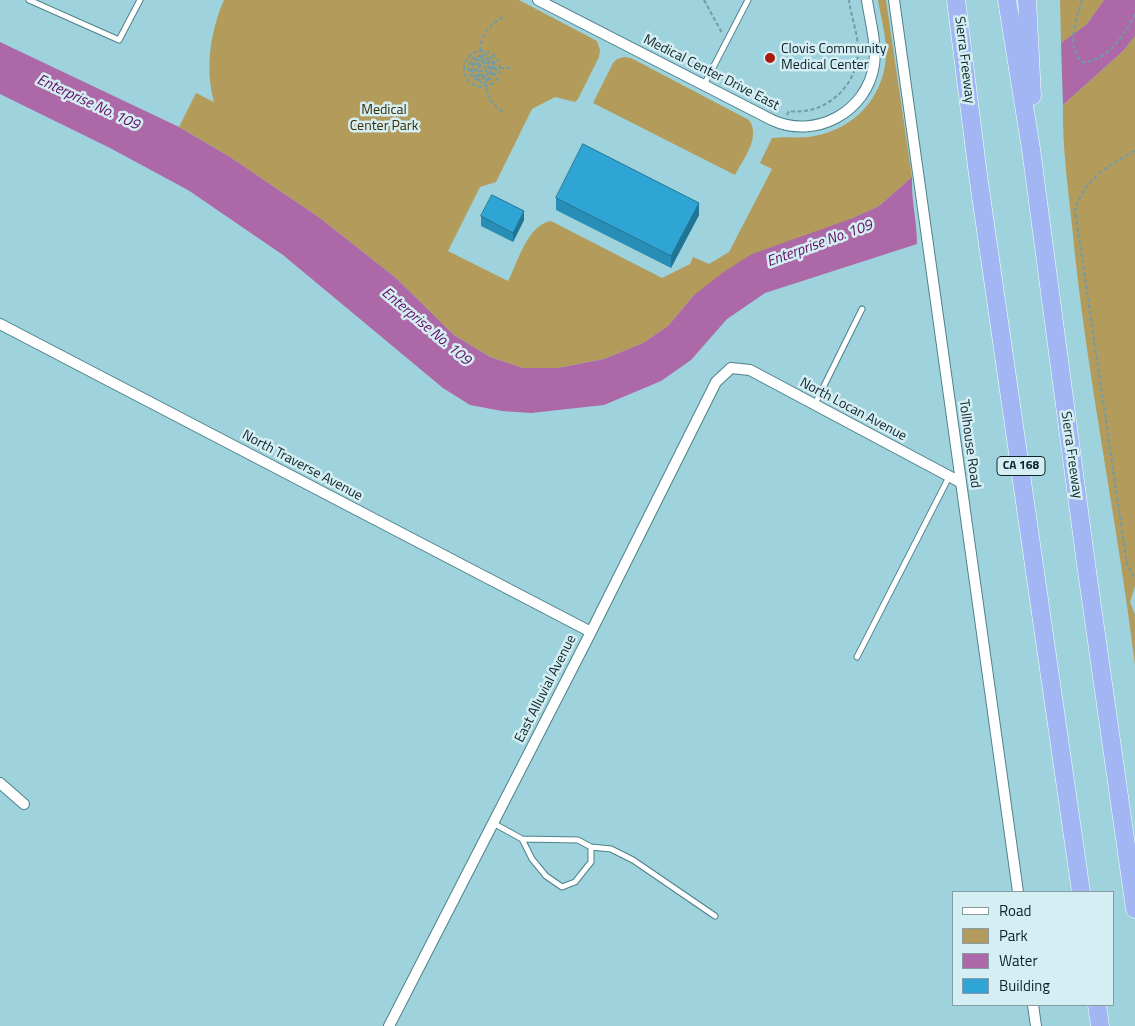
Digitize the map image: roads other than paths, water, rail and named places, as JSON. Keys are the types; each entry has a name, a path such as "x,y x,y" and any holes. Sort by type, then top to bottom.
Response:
{"highway":[{"path":"949,0 961,40"},
{"name":"Sierra Freeway","path":"956,0 980,185 1081,891"},
{"name":"Sierra Freeway","path":"1008,0 1031,149 1086,564 1135,909"},
{"path":"1027,0 1032,84 1031,149"},
{"path":"1097,1006 1100,1026"}],"street":[{"name":"Medical Center Drive East","path":"538,0 782,124 811,126 839,117 859,100 872,74 875,53 867,0"},
{"name":"Tollhouse Road","path":"894,0 1018,891"},
{"name":"North Traverse Avenue","path":"0,324 591,632"},
{"name":"North Locan Avenue","path":"731,368 750,370 960,482"},
{"name":"East Alluvial Avenue","path":"389,1026 591,632 716,382 731,368"},
{"path":"0,783 24,804"},
{"path":"1033,1006 1036,1026"}],"lane":[{"path":"29,0 119,40 140,0"},
{"path":"704,85 748,0"},
{"path":"814,405 862,309"},
{"path":"857,657 949,476"},
{"path":"493,823 522,839 578,840 591,847 610,849 633,860 715,916"},
{"path":"522,839 532,859 546,876 562,887 575,882 584,873 591,862 591,847"}],"water":[{"path":"1104,0 1135,0 1135,36 1124,50 1063,105 1061,43 1087,24"},
{"name":"Enterprise No. 109","path":"0,42 179,127 230,157 320,218 396,278 454,335 490,357 523,368 558,368 604,359 643,343 668,326 694,295 725,271 752,254 853,218 879,206 912,177 917,244 765,293 727,319 691,360 661,381 604,405 531,413 502,411 470,405 443,388 283,255 188,190 110,148 0,94"}],"place":[{"name":"Clovis Community Medical Center","path":"770,58"}],"park label":[{"name":"Medical Center Park","path":"384,120"}]}
